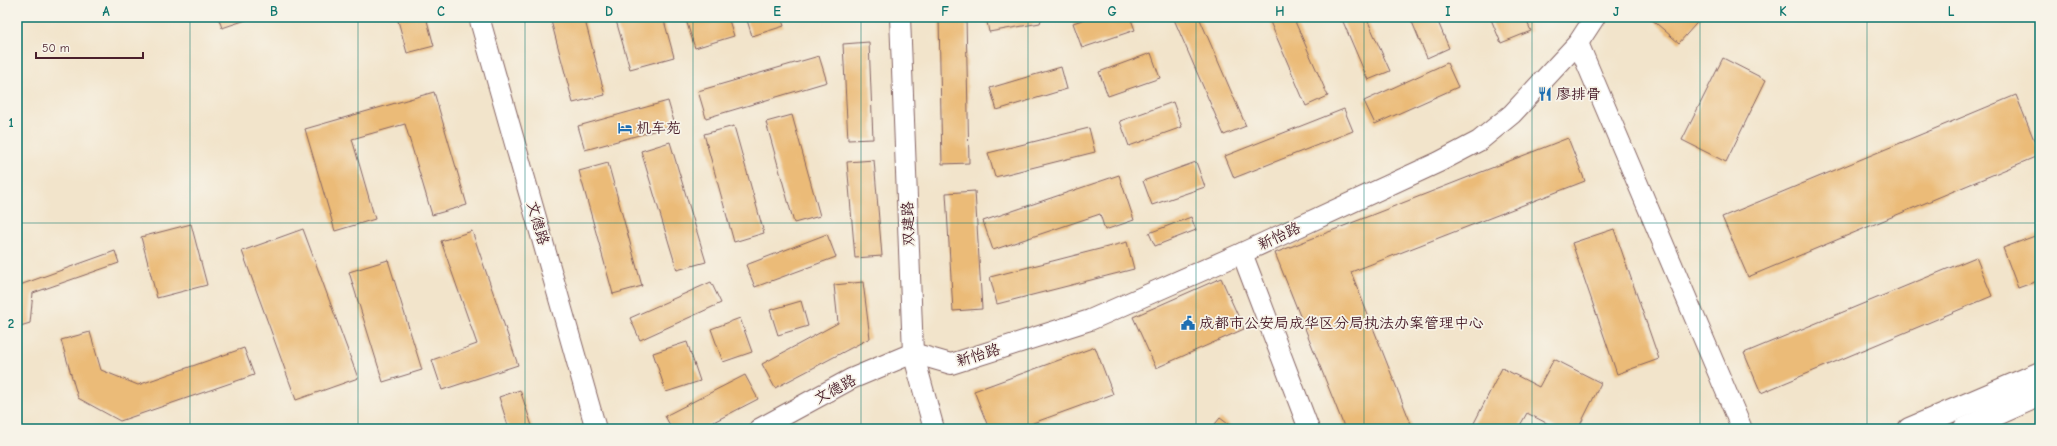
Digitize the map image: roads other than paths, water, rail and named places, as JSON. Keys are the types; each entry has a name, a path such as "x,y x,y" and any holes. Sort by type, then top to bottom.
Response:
{"main road":[{"path":"1909,429 2040,373"},
{"path":"1964,429 2040,395"},
{"path":"1998,429 2040,411"}],"street":[{"name":"文德路","path":"479,17 596,429"},
{"name":"双建路","path":"900,17 913,353 934,429"},
{"name":"新怡路","path":"913,353 951,364 1090,320 1242,253 1439,162 1478,141 1512,114 1578,43 1595,17"},
{"path":"1578,43 1742,429"},
{"path":"1242,253 1309,429"},
{"name":"文德路","path":"760,429 852,379 913,353"}],"place":[{"name":"廖排骨","path":"1545,94"},
{"name":"机车苑","path":"625,128"},
{"name":"成都市公安局成华区分局执法办案管理中心","path":"1188,323"}]}
